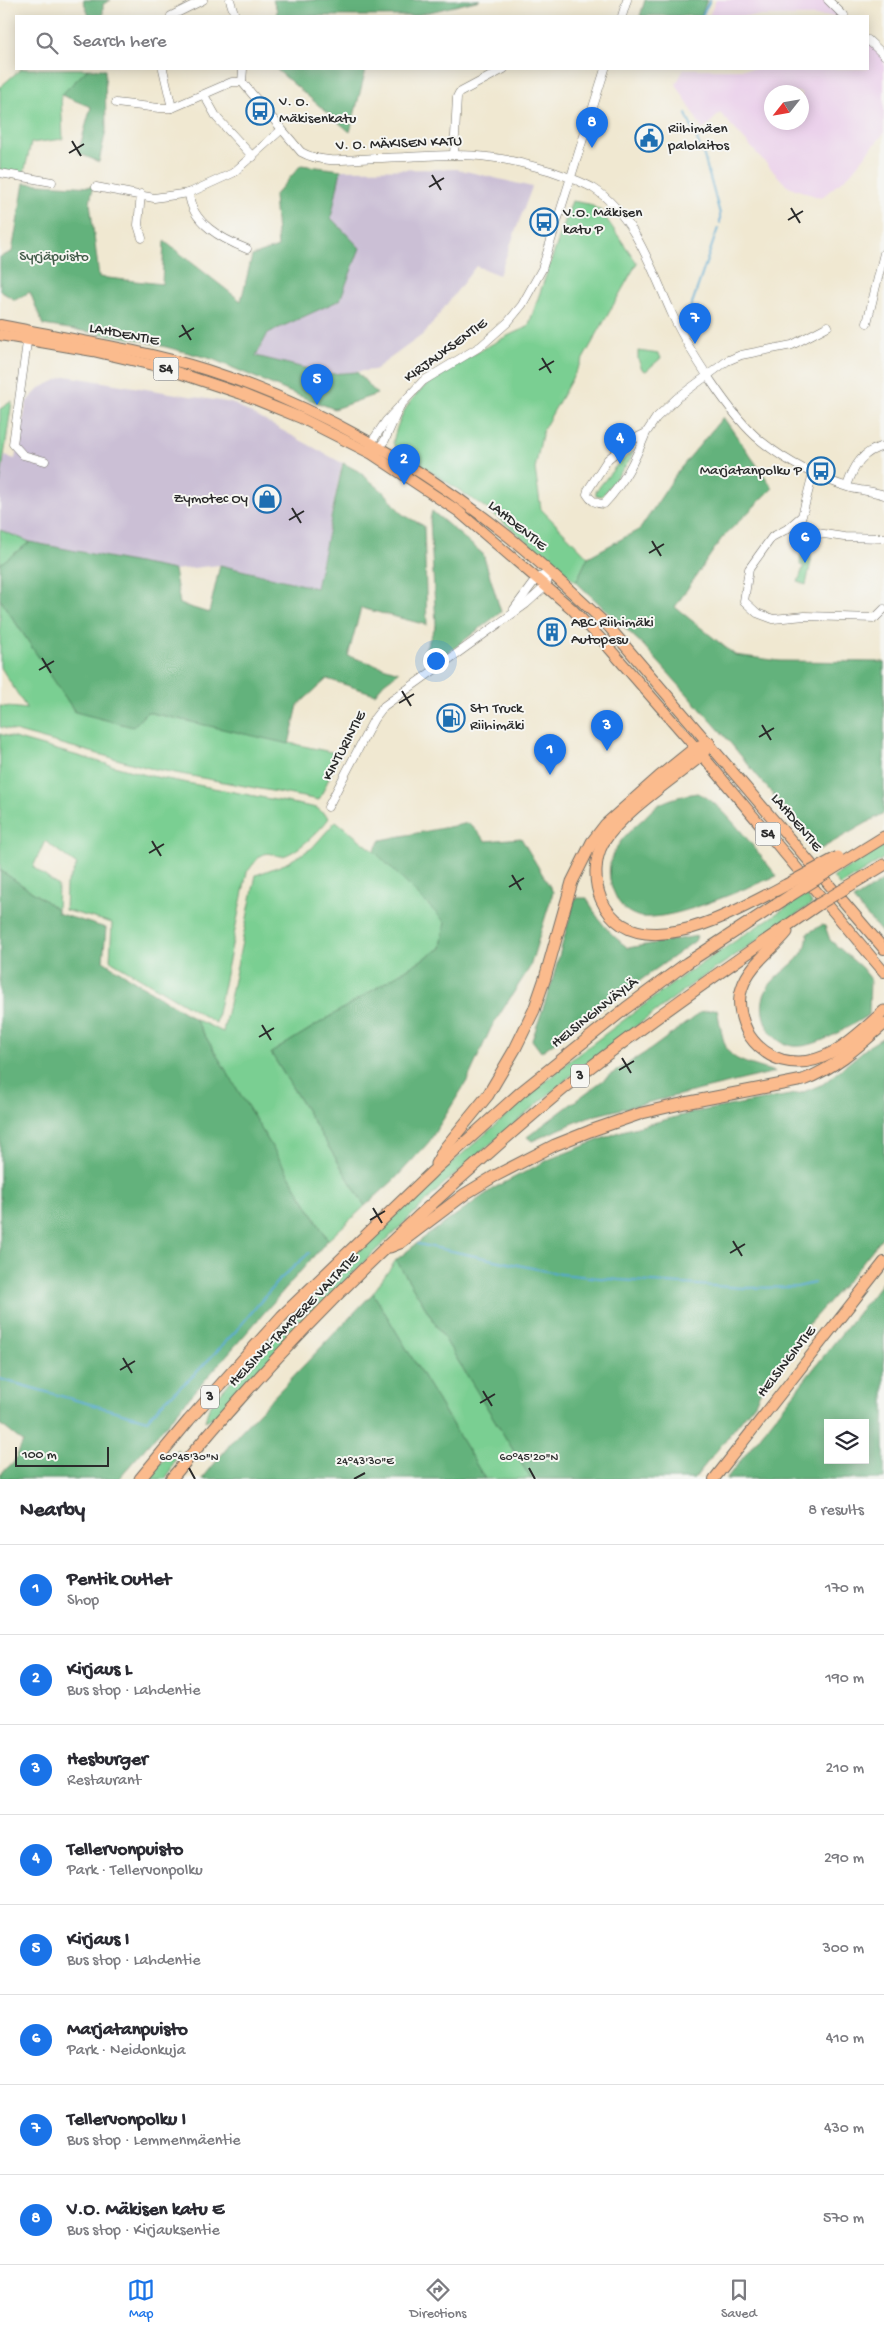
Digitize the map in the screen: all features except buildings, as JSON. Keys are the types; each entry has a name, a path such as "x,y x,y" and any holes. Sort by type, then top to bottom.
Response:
{"highway":[{"path":"432,1172 445,1148 488,1095 515,1049 534,1010 572,882 592,842 606,824 625,807 709,743"},
{"path":"699,751 614,829 603,843 597,866 597,885 607,911 621,924 644,933 676,932 724,917 788,890"},
{"name":"HELSINGINVÄYLÄ","path":"352,1248 432,1172 528,1086 626,1008 788,890 884,837"},
{"name":"3","path":"382,1251 453,1184 587,1070 706,981 819,904 884,865"},
{"path":"794,921 781,939 753,966 741,989 740,1006 743,1022 758,1047 785,1060 804,1062 820,1058 852,1040 884,1011"},
{"path":"382,1251 400,1243 466,1194 493,1177 555,1145 642,1113 803,1080 824,1072 842,1060 884,1024"},
{"name":"HELSINKI-TAMPERE VALTATIE","path":"140,1479 189,1420 282,1316 352,1248"},
{"name":"HELSINKI-TAMPERE VALTATIE","path":"171,1479 213,1428 304,1330 382,1251"}],"main road":[{"name":"LAHDENTIE","path":"0,325 27,336 199,378 374,449 436,482 508,536 550,572 622,641 884,949"},
{"name":"LAHDENTIE","path":"0,335 27,336"},
{"name":"LAHDENTIE","path":"374,449 458,512 546,586 602,640 699,751 884,972"},
{"name":"HELSINGINTIE","path":"714,1479 884,1262"}],"street":[{"path":"173,15 202,0"},
{"path":"230,0 236,15"},
{"path":"622,15 627,0"},
{"path":"828,0 843,15"},
{"path":"869,41 884,55"},
{"path":"163,70 172,108"},
{"path":"116,103 172,108 232,82 242,82 243,70"},
{"path":"454,155 457,97 459,93 502,70"},
{"name":"KIRJAUKSENTIE","path":"374,449 386,421 423,381 486,341 508,322 522,305 542,269 606,70"},
{"name":"V. O. MÄKISEN KATU","path":"242,82 301,152 318,158 341,161 454,155 488,156 528,164 571,178 602,194 623,219 647,257 677,324 709,376 734,412 760,440 813,473 847,486 884,495"},
{"path":"204,95 217,118 253,157"},
{"path":"96,186 154,198 188,193 225,178 253,157 282,130"},
{"path":"0,174 52,182"},
{"path":"188,193 197,216 224,240 247,249"},
{"path":"141,194 138,225 142,238"},
{"path":"867,323 884,254"},
{"path":"646,433 630,441 608,460 588,490 587,494 590,499 597,504 604,504 631,469 646,433 665,408 734,357 788,346 828,326"},
{"path":"27,336 13,444 23,456 45,461"},
{"path":"847,486 858,461 870,451 884,446"},
{"path":"813,473 802,516 772,537 749,569 744,601 757,613 773,619 796,616 875,618 884,608"},
{"path":"804,531 844,537 884,538"},
{"path":"546,586 550,572"},
{"name":"KINTURINTIE","path":"511,613 536,579 550,572"},
{"name":"KINTURINTIE","path":"328,807 374,719 384,706 455,657 511,613 526,604 546,586"}],"shaded area":[{"path":"716,0 828,0 843,15 709,15"},
{"path":"869,41 884,56 884,133 850,174 821,198 787,186 720,113 703,130 676,84 683,70 869,70"},
{"path":"457,169 532,187 499,275 476,266 425,333 374,370 329,374 256,356 268,333 340,300 330,218 341,170"},
{"path":"66,376 232,403 342,463 316,588 220,565 174,570 30,542 0,530 0,483 5,456 15,459 27,401 40,388"}],"green space":[{"path":"83,0 111,0 103,4 103,15 89,15"},
{"path":"273,0 480,0 417,15 276,15 277,10"},
{"path":"645,0 707,0 701,15 640,15"},
{"path":"20,70 87,70 61,95 63,139 31,143 24,173 0,171 0,87"},
{"path":"87,70 105,70 106,130 99,162 78,153 91,107 61,95"},
{"path":"277,70 366,70 350,132"},
{"name":"Syrjäpuisto","path":"301,165 341,170 331,218 360,248 340,300 268,333 256,356 329,374 357,372 377,394 334,409 212,359 135,339 43,325 30,292 15,300 0,291 0,257 12,252 24,183 93,187 90,202 99,277 162,284 164,241 241,301 252,256 278,247 274,196"},
{"path":"572,201 589,204 601,211 637,263 543,430 535,469 541,509 588,557 576,582 486,508 397,449 393,443 403,413 411,401 431,381 469,357 505,337 528,327"},
{"path":"638,351 659,354 661,358 646,371 642,369 638,359"},
{"path":"12,401 0,483 0,409"},
{"path":"723,417 773,488 722,538 675,607 735,655 780,661 884,662 884,813 819,850 722,733 644,646 576,582 588,557 640,529 679,470"},
{"path":"634,450 630,460 602,496 596,495 596,491 617,465"},
{"path":"343,463 358,471 386,494 402,514 424,526 427,625 361,608 348,656 399,672 384,683 375,694 327,679 298,705 289,744 147,712 133,727 75,712 0,599 0,564 30,542 174,570 180,604 209,613 220,565 316,588"},
{"path":"432,511 483,554 501,612 431,666 422,656 436,625 430,520"},
{"path":"0,530 30,542 0,564"},
{"path":"801,543 810,543 811,562 806,585 798,582 803,568 800,565"},
{"path":"0,599 75,712 147,712 340,754 319,800 149,768 0,727 0,706 27,709 0,666"},
{"path":"0,734 146,775 317,808 329,818 314,835 293,852 281,856 262,855 247,872 216,1023 110,960 112,923 65,910 66,885 77,865 45,841 33,867 58,886 57,909 0,870"},
{"path":"697,793 706,797 727,816 777,876 710,903 673,914 642,917 630,913 618,901 611,885 609,874 613,854 625,836 656,807 673,798"},
{"path":"336,821 374,851 445,922 441,948 271,1053 365,1206 328,1240 195,1019 223,1032 256,875 285,864 312,848"},
{"path":"469,823 486,841 521,838 553,892 530,967 491,1028 467,1081 429,1142 394,1180 365,1206 271,1053 441,948 445,922 374,851 381,840"},
{"path":"884,845 884,858 840,886 833,877"},
{"path":"0,870 57,909 57,913 106,928 103,961 195,1019 328,1240 118,1479 0,1479 0,1474 14,1462 23,1442 0,1424"},
{"path":"884,880 884,935 853,900"},
{"path":"806,894 812,904 691,985 575,1072 445,1183 370,1256 219,1414 205,1421 209,1407 240,1370 362,1246 438,1175 568,1062 684,975"},
{"path":"575,898 587,898 604,926 628,948 697,936 695,941 541,1052 532,1040 551,985"},
{"path":"822,925 825,926 830,940 862,968 870,978 869,1015 831,1037 803,1046 790,1045 778,1040 768,1028 764,1019 764,996 775,979 801,954 806,946 808,933"},
{"path":"717,1009 723,1039 726,1048 731,1054 746,1063 775,1072 588,1117 532,1141 527,1137 610,1075 651,1049 701,1012"},
{"path":"884,1037 884,1235 849,1279 812,1320 764,1384 755,1403 694,1479 531,1479 396,1260 494,1188 550,1159 622,1131 695,1112 801,1093 823,1084 869,1046"},
{"path":"396,1260 531,1479 485,1479 373,1293"},
{"path":"884,1280 884,1479 726,1479"},
{"path":"373,1293 485,1479 202,1479 240,1432"},
{"path":"179,1450 165,1479 147,1479 159,1464"}],"waterway":[{"path":"702,15 710,0"},
{"path":"686,114 704,156 720,214 720,223"},
{"path":"686,321 718,228"},
{"path":"418,1244 561,1274 619,1280 745,1288 797,1287 814,1283"},
{"path":"0,1379 147,1420 235,1332 277,1282 309,1253"}],"place":[{"name":"V. O. Mäkisenkatu","path":"260,111"},
{"name":"Riihimäen palolaitos","path":"649,138"},
{"name":"V.O. Mäkisen katu E","path":"592,148"},
{"name":"V.O. Mäkisen katu P","path":"544,222"},
{"name":"Tellervonpolku I","path":"695,344"},
{"name":"Kirjaus I","path":"317,405"},
{"name":"Tellervonpuisto","path":"620,464"},
{"name":"Marjatanpolku P","path":"821,471"},
{"name":"Kirjaus L","path":"404,485"},
{"name":"Zymotec Oy","path":"267,499"},
{"name":"Marjatanpuisto","path":"805,563"},
{"name":"ABC Riihimäki Autopesu","path":"552,632"},
{"name":"St1 Truck Riihimäki","path":"451,718"},
{"name":"Hesburger","path":"607,751"},
{"name":"Pentik Outlet","path":"550,775"}]}
